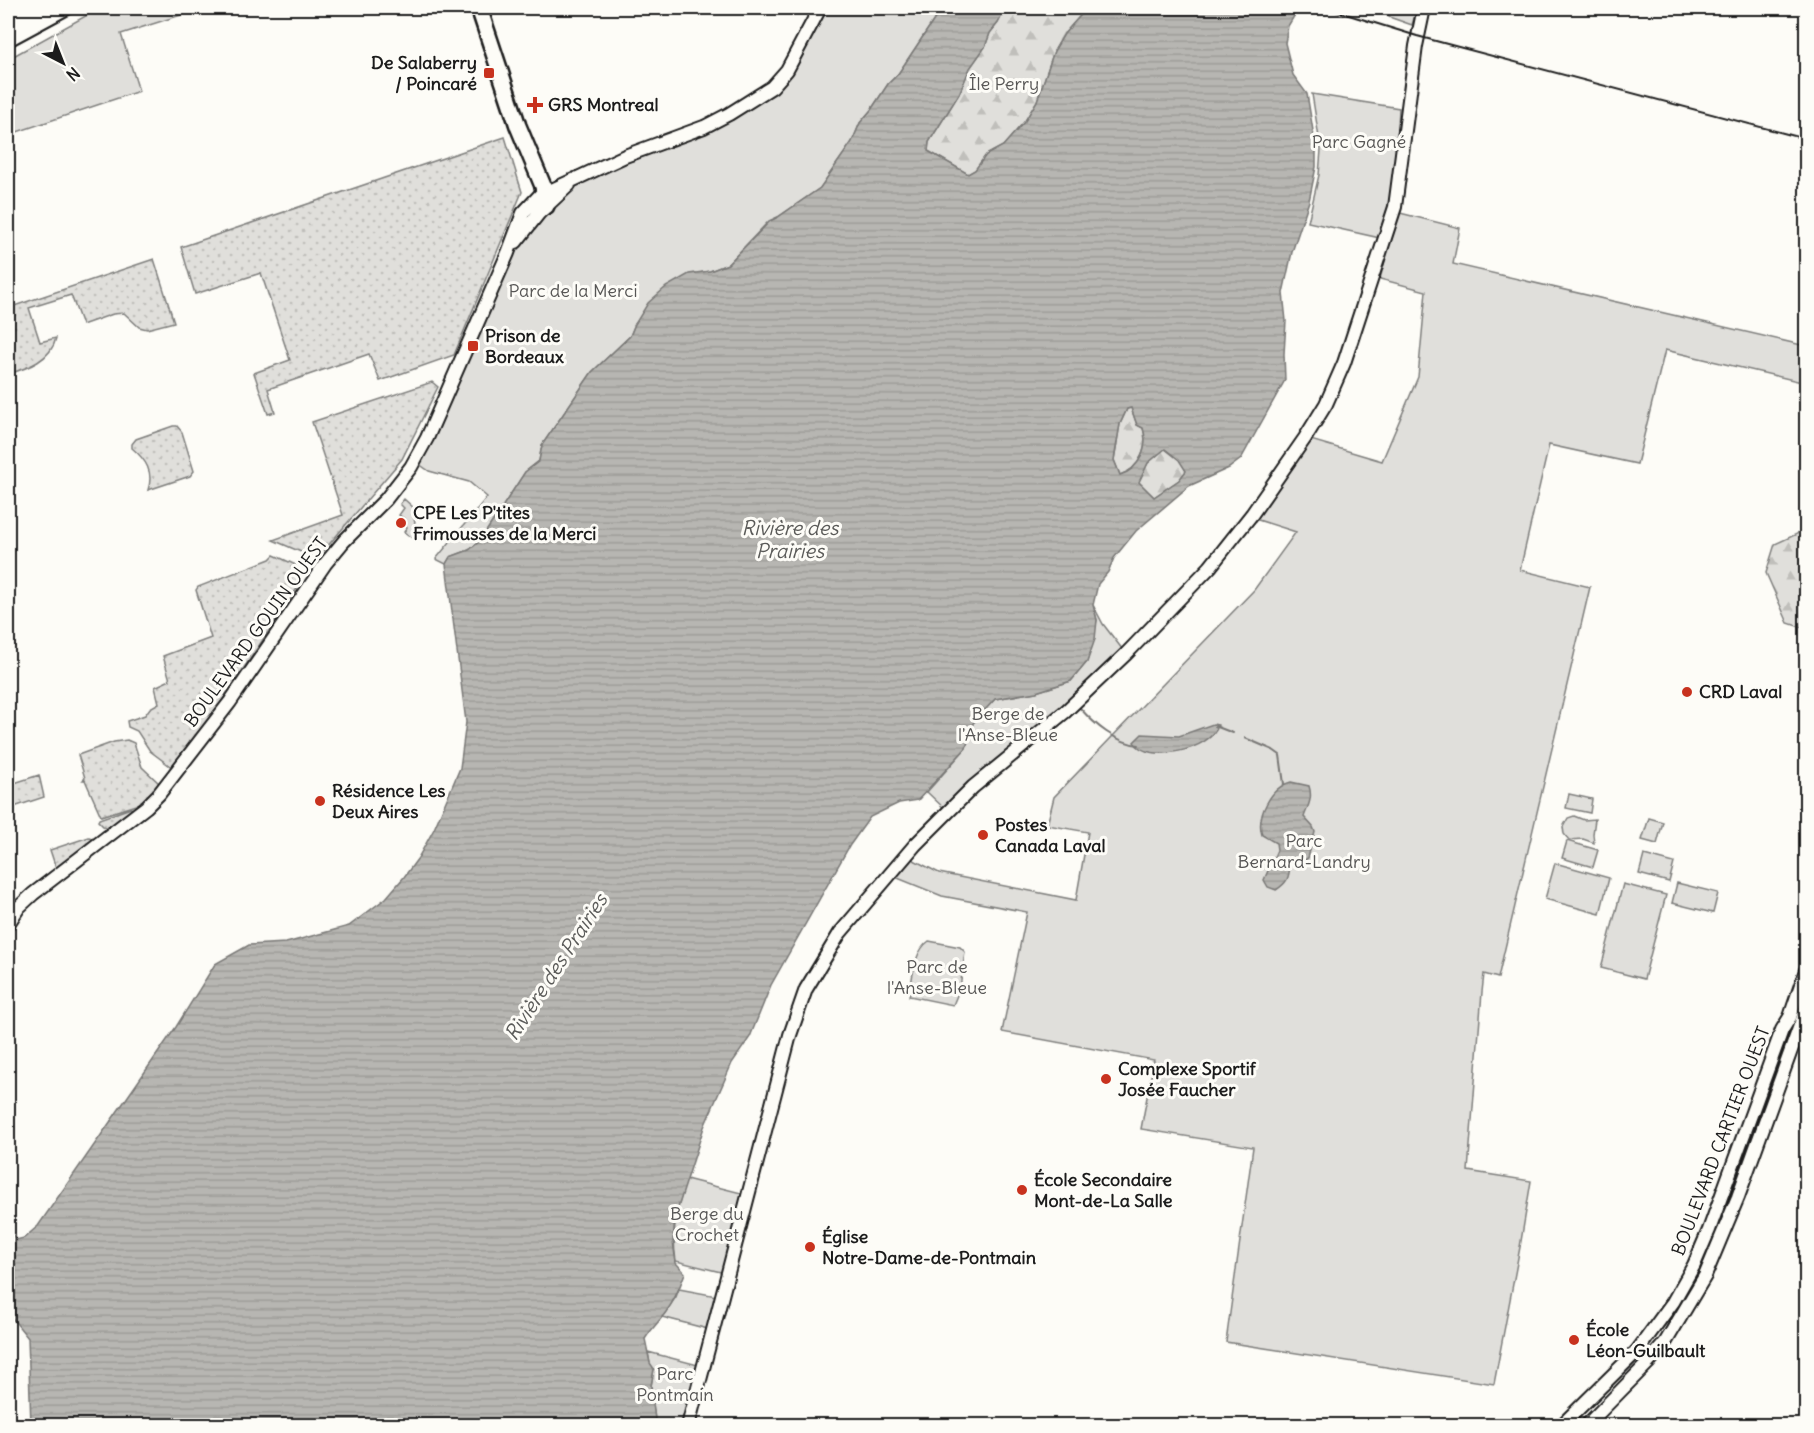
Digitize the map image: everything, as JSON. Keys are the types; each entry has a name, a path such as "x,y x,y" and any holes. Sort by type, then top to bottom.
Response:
{"main road":[{"path":"479,8 518,126 532,186 543,198"}],"street":[{"name":"BOULEVARD GOUIN OUEST","path":"8,924 29,897 146,807 159,794 230,702 325,564 403,479 424,444 508,253 523,213 543,198 612,161 710,124 768,90 784,74 820,8"},
{"path":"688,1425 790,1035 806,990 840,933 915,845 973,787 1066,711 1126,654 1210,567 1252,514 1305,438 1326,404 1344,363 1395,207 1416,46 1424,8"},
{"name":"BOULEVARD CARTIER OUEST","path":"1561,1425 1637,1351 1673,1302 1694,1265 1806,970"},
{"name":"BOULEVARD CARTIER OUEST","path":"1586,1425 1648,1364 1665,1343 1705,1276 1738,1197 1806,1009"}],"green space":[{"path":"100,8 203,8 121,34 139,91 8,135 8,59"},
{"name":"Parc de la Merci","path":"824,8 942,8 898,74 860,123 852,142 820,188 769,221 728,264 710,271 689,275 635,324 630,336 592,372 542,445 539,461 525,472 480,541 469,550 450,557 446,564 436,559 487,497 469,482 429,471 419,464 514,253 529,231 567,193 585,180 771,94 789,79"},
{"name":"Île Perry","path":"1005,8 1087,8 1064,34 1054,51 1037,101 1025,121 1003,146 986,155 975,170 968,174 928,151 929,142 959,94 970,68 985,47 990,33"},
{"path":"1386,8 1417,8 1412,25 1392,18 1384,12"},
{"name":"Parc Gagné","path":"1312,94 1399,108 1394,174 1380,238 1308,222 1319,175 1321,150"},
{"path":"505,137 522,192 454,355 380,381 369,354 268,389 275,412 268,414 254,373 290,360 261,273 195,294 181,247"},
{"name":"Parc Bernard-Landry","path":"1400,213 1460,228 1453,264 1806,346 1806,383 1665,350 1637,464 1549,445 1520,570 1590,587 1498,978 1484,974 1468,1171 1531,1181 1494,1384 1226,1342 1253,1147 1141,1129 1154,1060 1002,1032 1027,912 942,896 895,877 912,859 939,873 1076,900 1088,832 1047,825 1054,797 1254,590 1296,532 1255,519 1311,440 1382,461 1418,377 1426,291 1380,279 1397,215"},
{"path":"154,259 174,322 147,329 139,327 124,313 113,314 82,325 71,295 29,308 40,342 56,338 49,352 38,362 8,374 8,308"},
{"path":"432,382 438,387 402,459 320,555 308,555 273,540 343,515 312,422"},
{"path":"1131,408 1137,425 1143,428 1144,450 1138,463 1120,475 1114,460 1120,424 1127,409"},
{"path":"177,426 182,432 194,471 190,476 148,490 150,478 148,467 132,448 132,444 136,439"},
{"path":"1165,448 1180,460 1186,471 1179,480 1154,497 1138,482 1148,463"},
{"path":"404,499 415,509 417,515 414,518 417,535 414,539 404,532 407,527 402,522 404,519 399,515 404,508 400,504"},
{"path":"1806,521 1806,629 1788,623 1766,573 1775,544 1797,534"},
{"path":"274,555 298,566 302,581 214,713 176,764 170,766 150,751 137,731 128,727 127,721 145,715 150,708 159,703 155,687 170,680 163,656 211,638 196,590 198,587 270,559"},
{"name":"Berge de l'Anse-Bleue","path":"1093,605 1103,624 1126,654 948,812 927,792 966,748 973,723 995,699 1036,692 1071,681 1087,662 1097,620"},
{"path":"127,740 134,743 142,767 160,784 142,803 101,816 83,780 85,778 78,755 114,742"},
{"path":"39,775 44,797 8,809 8,785"},
{"path":"1569,794 1592,799 1590,813 1566,808"},
{"path":"131,808 132,810 108,828 98,821 99,819"},
{"path":"1574,816 1584,820 1595,819 1594,843 1583,839 1569,840 1564,834 1563,827 1568,818"},
{"path":"1649,818 1663,822 1657,844 1642,840"},
{"path":"89,837 92,841 56,868 50,850"},
{"path":"1567,841 1598,850 1593,867 1562,858"},
{"path":"1644,855 1674,863 1669,882 1639,874"},
{"path":"1555,863 1609,878 1600,914 1545,899"},
{"path":"1677,883 1718,893 1713,913 1672,903"},
{"path":"1623,884 1666,895 1644,979 1601,968"},
{"name":"Parc de l'Anse-Bleue","path":"929,941 960,947 965,952 960,988 953,1005 909,996 917,958"},
{"name":"Berge du Crochet","path":"686,1179 749,1195 729,1274 676,1261 674,1239 676,1219"},
{"path":"679,1289 722,1297 708,1329 662,1317"},
{"name":"Parc Pontmain","path":"648,1352 698,1365 688,1425 652,1425 655,1420 651,1386 654,1369 650,1364"}],"water":[{"name":"Rivière des Prairies","path":"942,8 1006,8 990,33 985,47 970,68 959,94 929,142 928,151 968,174 975,170 986,155 1003,146 1025,121 1037,101 1054,51 1064,34 1087,8 1299,8 1288,26 1285,43 1293,75 1307,94 1316,149 1316,167 1309,201 1292,252 1283,293 1286,321 1285,380 1241,459 1229,468 1189,486 1136,531 1114,558 1108,572 1098,584 1093,605 1097,620 1095,639 1087,662 1071,681 1036,692 995,699 973,723 966,748 918,800 899,803 870,817 850,845 771,985 750,1037 732,1063 704,1127 675,1217 673,1242 676,1263 685,1273 672,1303 645,1339 650,1363 654,1369 651,1386 655,1420 652,1425 31,1425 28,1338 8,1313 8,1227 16,1240 24,1238 38,1226 176,1027 215,964 249,945 286,943 349,926 386,898 404,877 418,858 434,829 460,768 466,722 446,564 450,557 469,550 480,541 525,472 539,461 542,445 592,372 630,336 648,303 666,287 689,274 710,271 728,264 770,221 820,188 852,142 860,123 898,74","holes":["1131,408 1137,425 1143,428 1144,450 1138,463 1120,475 1114,460 1120,424 1127,409","1165,449 1179,460 1186,471 1179,480 1154,497 1139,482 1148,463"]},
{"path":"1213,724 1218,725 1205,741 1179,751 1152,752 1141,749 1134,742 1142,734 1179,736"},
{"path":"1291,782 1309,786 1310,798 1304,817 1315,832 1308,858 1290,866 1287,880 1276,890 1268,887 1264,880 1277,850 1276,843 1262,835 1261,819 1271,796"}],"waterway":[{"path":"1080,708 1106,732 1122,741 1139,745"},
{"path":"1215,726 1233,733"},
{"path":"1245,738 1280,755 1284,784"}],"railway":[{"path":"8,48 82,8"},
{"path":"1326,8 1417,36 1806,139"}],"place":[{"name":"De Salaberry / Poincaré","path":"489,73"},
{"name":"GRS Montreal","path":"535,105"},
{"name":"Prison de Bordeaux","path":"473,346"},
{"name":"CPE Les P'tites Frimousses de la Merci","path":"401,523"},
{"name":"CRD Laval","path":"1687,692"},
{"name":"Résidence Les Deux Aires","path":"320,801"},
{"name":"Postes Canada Laval","path":"983,835"},
{"name":"Complexe Sportif Josée Faucher","path":"1106,1079"},
{"name":"École Secondaire Mont-de-La Salle","path":"1022,1190"},
{"name":"Église Notre-Dame-de-Pontmain","path":"810,1247"},
{"name":"École Léon-Guilbault","path":"1574,1340"}]}
